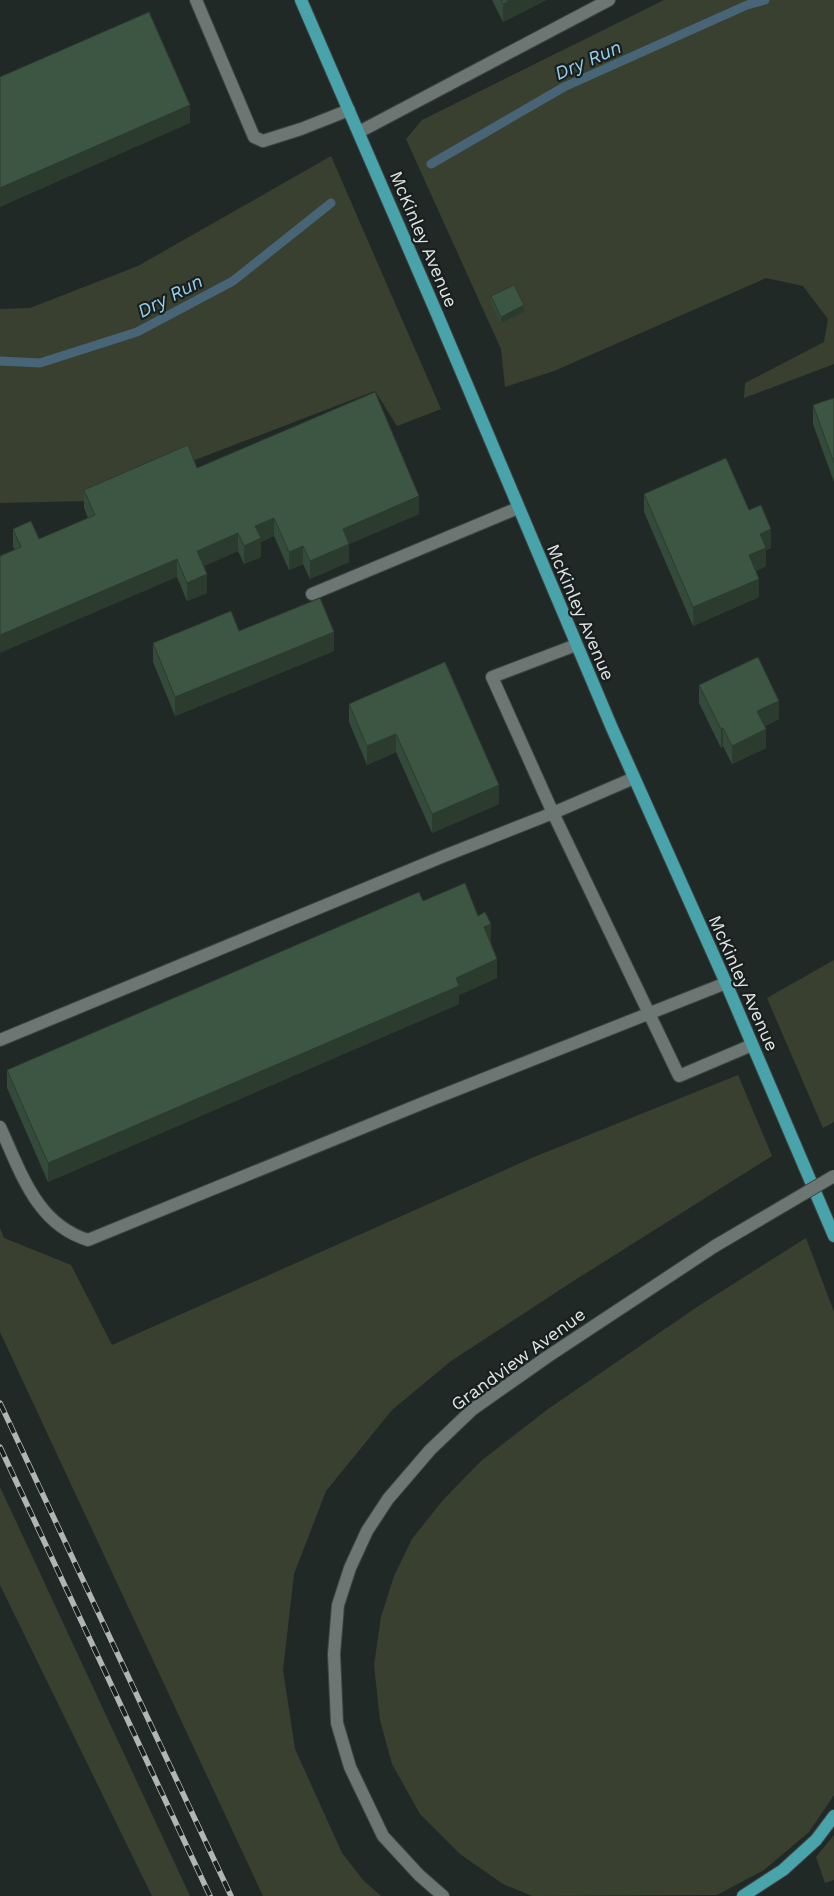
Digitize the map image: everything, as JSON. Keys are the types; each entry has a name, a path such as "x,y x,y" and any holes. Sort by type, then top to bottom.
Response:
{"main road":[{"path":"196,0 254,137 263,141 301,130 349,110"},
{"name":"McKinley Avenue","path":"301,0 359,132 576,644 726,982 834,1236"},
{"path":"359,132 609,0"},
{"path":"312,594 518,508"},
{"path":"576,644 492,677 553,814 679,1076 752,1045"},
{"path":"0,1040 434,860 553,814 634,778"},
{"path":"0,1127 31,1192 44,1213 76,1237 88,1240 726,982"},
{"name":"Grandview Avenue","path":"443,1896 418,1875 383,1836 350,1767 337,1722 334,1654 338,1605 350,1568 367,1531 388,1499 430,1450 473,1409 546,1357 715,1246 834,1176"},
{"path":"743,1896 783,1870 816,1840 834,1816"}],"green space":[{"path":"664,0 834,0 834,364 744,398 745,383 824,342 828,319 803,286 766,278 554,371 505,387 501,349 406,139 422,120"},
{"path":"331,156 441,409 397,426 375,391 88,501 0,503 0,309 30,308 138,266"},
{"path":"834,960 834,1122 823,1128 767,998"},
{"path":"738,1075 772,1156 575,1280 451,1361 392,1410 326,1491 294,1574 283,1670 295,1749 342,1853 363,1880 381,1896 263,1896 0,1332 0,1228 4,1238 71,1265 112,1345 534,1157"},
{"path":"806,1238 834,1312 834,1795 809,1832 764,1870 717,1895 532,1896 503,1884 460,1854 420,1814 392,1764 380,1720 374,1665 381,1617 394,1576 412,1539 443,1500 481,1461 548,1409 700,1305"},
{"path":"0,1487 190,1896 152,1896 0,1585"},
{"path":"834,1835 834,1880 825,1883 816,1857"}],"building":[{"path":"501,0 510,0 503,4"},
{"path":"149,12 190,105 0,188 0,77"},
{"path":"514,285 524,305 501,317 491,296"},
{"path":"375,392 419,496 343,529 349,544 310,561 303,546 289,552 274,518 255,526 261,538 244,546 238,533 197,551 207,574 187,583 177,559 0,635 0,556 21,547 13,529 31,521 39,539 95,515 84,490 188,445 197,468"},
{"path":"834,398 834,463 813,405"},
{"path":"726,458 749,510 761,505 771,529 760,534 766,548 749,555 759,579 693,607 644,494"},
{"path":"320,598 334,632 175,697 153,643 231,611 239,631"},
{"path":"758,657 779,701 757,711 766,729 732,746 723,728 721,729 699,685"},
{"path":"445,662 499,785 432,814 396,734 367,746 349,704"},
{"path":"465,883 478,916 485,912 491,924 484,927 497,959 456,978 459,986 48,1163 7,1070 419,892 423,901"}],"waterway":[{"name":"Dry Run","path":"431,164 564,87 747,5 765,0"},
{"name":"Dry Run","path":"0,361 40,363 137,332 233,281 331,203"}],"railway":[{"path":"0,1403 231,1896"},
{"path":"0,1447 210,1896"}]}
